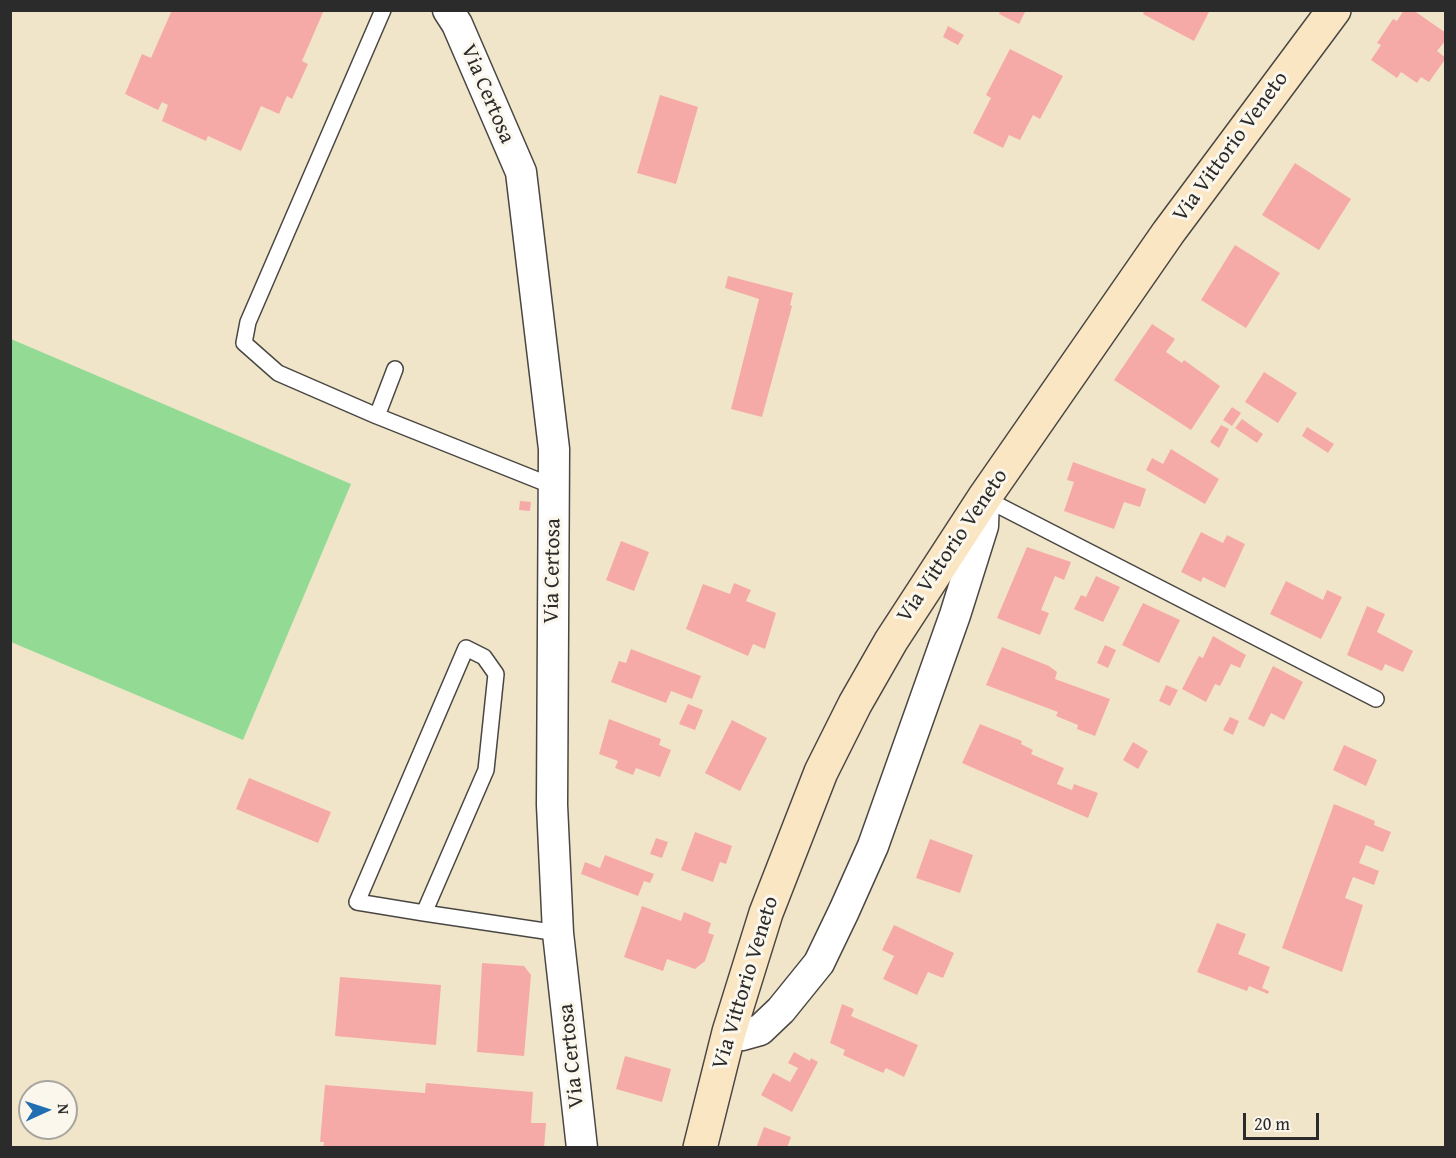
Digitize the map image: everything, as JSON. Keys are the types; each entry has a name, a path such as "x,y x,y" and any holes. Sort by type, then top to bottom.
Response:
{"main road":[{"name":"Via Vittorio Veneto","path":"700,1148 729,1032 766,912 821,772 891,641 984,498 1168,233 1334,10"}],"street":[{"name":"Via Certosa","path":"448,10 457,24 521,172 554,449 555,487 551,548 552,805 558,933 582,1148"},
{"path":"729,1032 742,1035 760,1030 781,1010 819,963 839,922 873,846 955,615 983,526 984,498"}],"lane":[{"path":"383,10 248,322 244,343 278,373 377,416 555,487"},
{"path":"377,416 395,369"},
{"path":"984,498 1376,699"},
{"path":"424,914 486,770 496,674 484,657 465,648 357,902 424,914 558,933"}],"green space":[{"path":"11,339 351,484 243,740 11,642"}],"building":[{"path":"172,10 324,10 302,61 308,64 292,99 287,96 279,114 261,106 241,151 208,136 206,141 162,121 168,105 162,102 158,110 125,94 142,54 151,58"},
{"path":"1001,10 1026,10 1019,24 999,14"},
{"path":"1145,10 1210,10 1194,41 1143,14"},
{"path":"1404,10 1413,10 1446,33 1446,40 1437,51 1446,58 1429,82 1421,77 1417,83 1401,72 1397,78 1371,60 1381,45 1377,43 1393,19 1397,21"},
{"path":"948,26 964,35 958,45 943,37"},
{"path":"1010,49 1063,76 1040,119 1033,115 1020,140 1009,135 1003,148 973,133 991,98 986,95"},
{"path":"660,95 698,107 676,184 637,173"},
{"path":"1295,163 1351,199 1319,250 1262,215"},
{"path":"1235,245 1280,273 1246,328 1201,300"},
{"path":"728,276 793,293 790,305 792,306 762,417 731,409 759,299 725,288"},
{"path":"1152,324 1175,339 1166,352 1182,363 1184,360 1220,386 1191,430 1114,380"},
{"path":"1264,372 1297,393 1278,423 1245,402"},
{"path":"1232,407 1241,413 1232,426 1223,420"},
{"path":"1242,419 1263,434 1257,443 1235,428"},
{"path":"1221,425 1229,429 1219,448 1210,442"},
{"path":"1307,427 1334,444 1328,453 1302,436"},
{"path":"1171,449 1219,479 1205,504 1146,470 1152,458 1163,464"},
{"path":"1073,462 1146,489 1140,507 1124,502 1114,529 1064,511 1074,482 1067,480"},
{"path":"520,501 531,502 530,511 519,510"},
{"path":"1201,532 1223,543 1227,535 1245,544 1225,588 1203,577 1201,582 1181,572"},
{"path":"621,541 649,552 634,591 606,580"},
{"path":"1027,547 1071,562 1064,580 1055,576 1041,610 1049,613 1040,635 997,618"},
{"path":"1096,576 1120,587 1103,622 1074,609 1081,595 1086,597"},
{"path":"1286,581 1323,600 1327,590 1342,597 1321,639 1270,614"},
{"path":"734,583 751,590 746,601 776,613 765,649 753,644 748,656 686,629 703,584 730,594"},
{"path":"1143,603 1180,620 1159,663 1122,645"},
{"path":"1367,606 1385,614 1377,632 1413,651 1403,672 1385,664 1382,671 1347,655"},
{"path":"1213,636 1246,655 1240,668 1231,664 1220,686 1215,684 1206,702 1182,689 1199,656 1203,658"},
{"path":"1105,645 1116,650 1108,668 1097,663"},
{"path":"1002,647 1049,666 1057,672 1055,679 1110,699 1095,736 1077,729 1078,725 1056,716 1058,712 986,685"},
{"path":"631,649 701,676 692,699 671,691 666,703 611,682 619,661 626,663"},
{"path":"1273,666 1303,682 1284,720 1271,713 1264,727 1248,719"},
{"path":"1166,685 1178,690 1170,706 1159,701"},
{"path":"688,704 703,710 695,730 679,724"},
{"path":"1230,717 1239,721 1233,735 1223,730"},
{"path":"609,719 661,739 659,745 671,750 660,777 636,768 633,775 615,768 618,761 599,754"},
{"path":"732,720 767,738 740,791 705,773"},
{"path":"980,724 1022,741 1021,744 1033,750 1031,754 1064,768 1057,784 1072,790 1074,784 1098,793 1088,818 962,763"},
{"path":"1133,742 1148,751 1138,769 1123,760"},
{"path":"1344,745 1377,760 1366,786 1333,770"},
{"path":"249,778 331,812 318,843 236,809"},
{"path":"1334,804 1375,821 1374,825 1391,832 1383,852 1366,845 1359,863 1379,871 1374,885 1353,877 1345,898 1363,905 1342,972 1282,948"},
{"path":"695,832 732,846 726,864 720,862 713,882 681,870"},
{"path":"656,838 668,842 662,858 650,854"},
{"path":"930,839 973,855 960,893 916,878"},
{"path":"605,855 654,874 650,883 644,881 638,896 581,874 585,862 600,868"},
{"path":"642,906 681,921 684,912 711,923 708,933 714,935 705,961 695,969 667,959 663,971 624,957"},
{"path":"1217,923 1246,934 1238,954 1270,967 1262,988 1269,991 1268,994 1249,986 1247,991 1197,972"},
{"path":"894,925 954,953 943,978 928,972 917,995 883,979 894,956 882,950"},
{"path":"482,963 524,966 531,975 524,1056 477,1052"},
{"path":"340,977 441,985 436,1045 335,1036"},
{"path":"842,1004 854,1009 851,1016 918,1045 904,1077 886,1068 883,1073 843,1055 845,1050 830,1043"},
{"path":"794,1052 810,1061 811,1058 818,1062 792,1112 761,1095 773,1073 790,1082 798,1068 788,1063"},
{"path":"625,1056 671,1069 662,1102 616,1089"},
{"path":"426,1083 533,1092 531,1123 546,1123 544,1148 323,1148 324,1142 320,1142 325,1085 425,1093"},
{"path":"764,1127 791,1137 787,1148 756,1148"}]}
